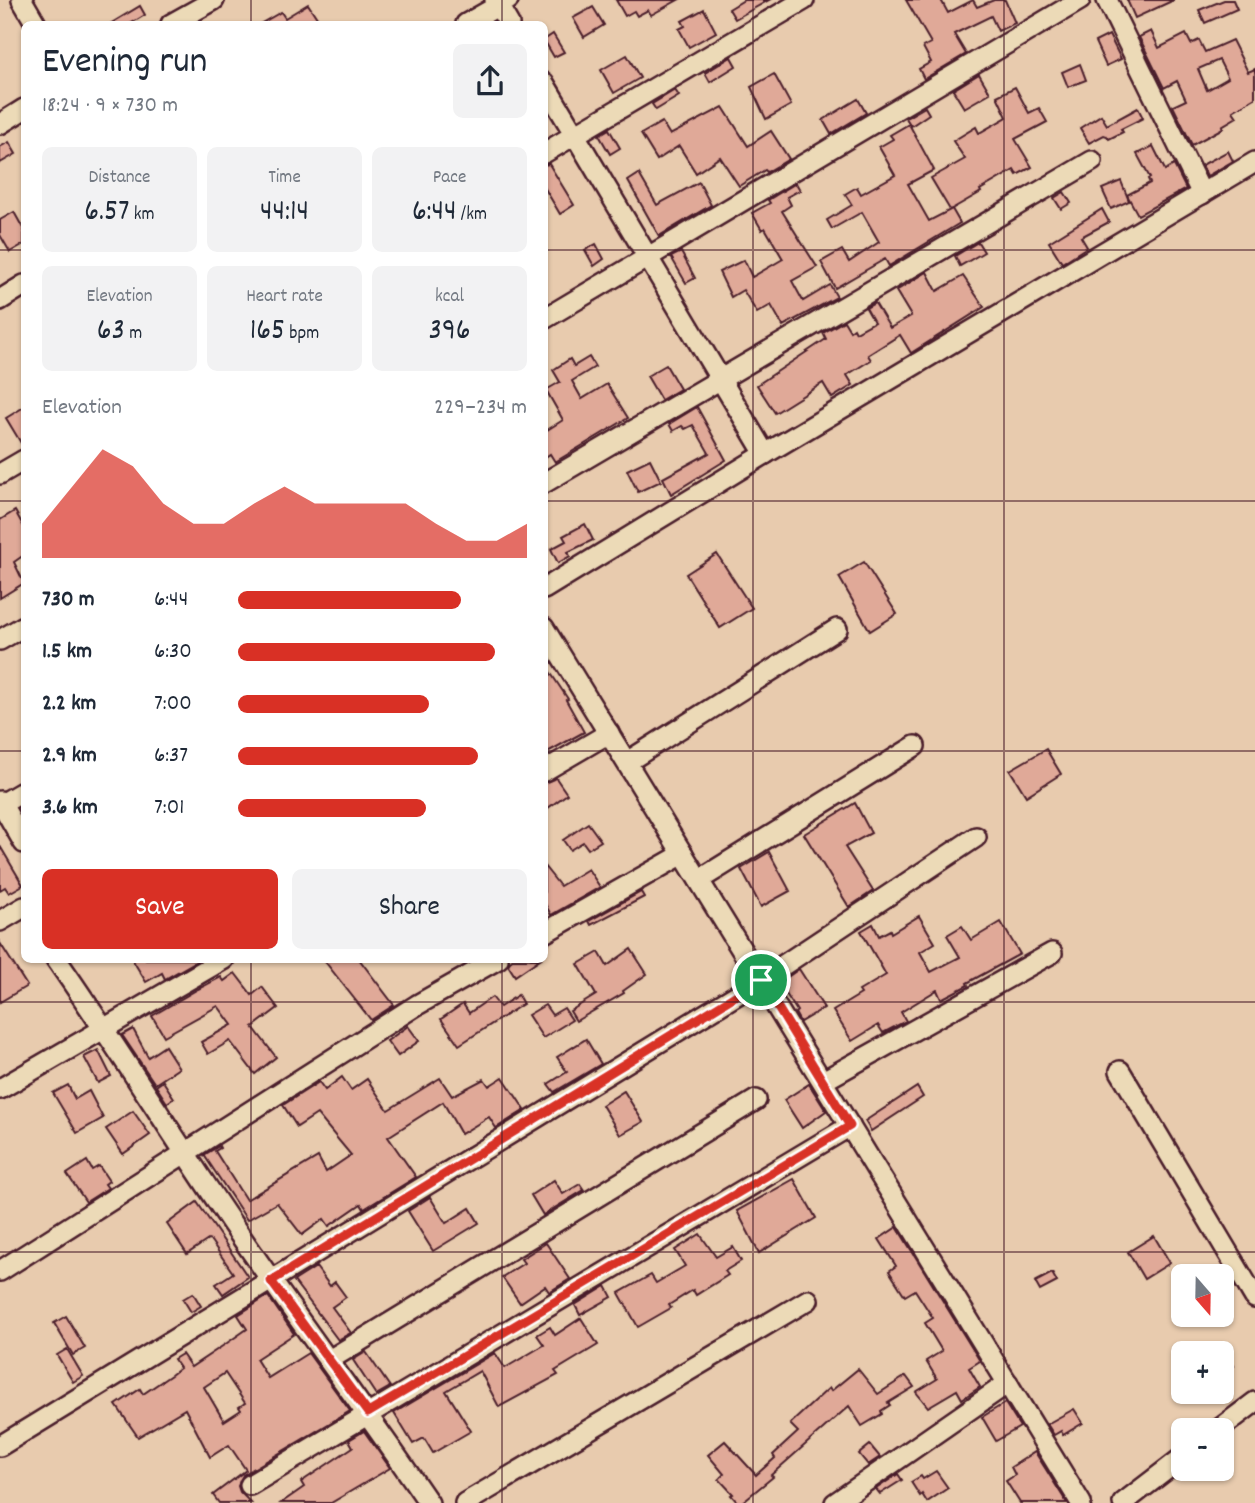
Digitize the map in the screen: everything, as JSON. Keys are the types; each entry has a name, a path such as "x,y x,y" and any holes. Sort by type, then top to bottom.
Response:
{"street":[{"path":"22,0 34,21"},
{"path":"176,21 214,0"},
{"path":"548,151 804,0"},
{"path":"548,317 1080,0"},
{"path":"1107,0 1202,194"},
{"path":"471,21 500,2 508,21"},
{"path":"548,90 765,454"},
{"path":"0,124 21,111"},
{"path":"548,481 1092,161"},
{"path":"548,587 1255,162"},
{"path":"0,300 21,287"},
{"path":"0,474 21,462"},
{"path":"0,640 21,628"},
{"path":"627,762 837,629"},
{"path":"548,634 1082,1503"},
{"path":"548,769 609,733"},
{"path":"699,880 915,746"},
{"path":"21,793 1,803 21,839"},
{"path":"0,1446 761,980 976,837"},
{"path":"548,931 683,853"},
{"path":"0,921 21,911"},
{"path":"823,1081 1052,953"},
{"path":"59,963 271,1281 368,1413 429,1503"},
{"path":"0,1089 217,963"},
{"path":"0,1271 417,1005 491,963"},
{"path":"1120,1072 1255,1298"},
{"path":"329,1360 756,1100"},
{"path":"250,1485 850,1126"},
{"path":"465,1503 808,1300"},
{"path":"835,1503 1008,1383"},
{"path":"1234,1418 1255,1402"},
{"path":"1122,1503 1171,1466"}],"building":[{"path":"616,0 678,0 651,15 648,10 637,16 634,11 625,16"},
{"path":"744,0 769,0 735,19 729,9"},
{"path":"906,0 941,0 948,13 973,0 977,7 994,0 1005,0 1015,23 998,31 991,16 954,34 966,54 924,79 919,69 931,62 923,47 931,43"},
{"path":"1127,0 1174,0 1135,18"},
{"path":"1224,0 1233,0 1237,9 1205,23 1199,10"},
{"path":"308,4 319,21 265,21 281,12 285,18"},
{"path":"140,6 145,15 135,21 115,21"},
{"path":"593,7 604,25 584,37 573,18"},
{"path":"704,9 716,32 689,47 679,29 685,26 682,21"},
{"path":"1151,31 1159,48 1186,34 1191,44 1199,40 1205,52 1232,40 1248,72 1255,69 1255,98 1233,111 1237,117 1222,126 1223,128 1192,145 1173,106 1186,100 1177,81 1164,88 1139,37","holes":["1219,60 1228,78 1207,90 1198,69"]},
{"path":"553,34 564,52 554,57 548,47 548,37"},
{"path":"1109,35 1121,59 1106,66 1095,42"},
{"path":"627,55 640,78 614,93 601,70"},
{"path":"731,57 736,66 710,82 705,73"},
{"path":"1080,64 1086,80 1068,87 1062,72"},
{"path":"774,74 791,105 766,119 751,87"},
{"path":"979,74 990,93 964,108 953,90"},
{"path":"1015,87 1029,113 1039,108 1047,122 1015,139 1032,167 1017,175 1014,170 950,210 931,178 965,159 953,141 976,127 979,133 1007,117 997,96"},
{"path":"675,90 679,96 656,110 652,104"},
{"path":"858,99 866,113 831,134 823,120"},
{"path":"723,107 748,146 771,131 789,159 739,186 720,157 696,173 679,146 657,160 641,134 662,122 670,135"},
{"path":"925,107 929,114 911,126 906,118"},
{"path":"1138,108 1143,118 1121,129 1123,132 1109,139 1104,135 1089,143 1080,128 1101,115 1107,125"},
{"path":"909,124 934,170 908,184 929,221 952,209 960,223 889,266 885,259 835,288 821,262 842,250 849,262 879,242 862,212 832,229 827,220 852,205 845,194 857,187 861,194 895,175 879,147 893,139 890,135"},
{"path":"609,129 620,148 610,154 599,135"},
{"path":"9,142 16,154 0,163 0,147"},
{"path":"1153,146 1165,170 1174,165 1186,189 1138,215 1127,195 1150,183 1137,154"},
{"path":"1228,151 1233,161 1207,176 1202,165"},
{"path":"548,164 574,205 560,214 548,194"},
{"path":"639,174 657,205 699,182 711,205 659,236 628,181"},
{"path":"1121,181 1129,201 1111,209 1102,189"},
{"path":"796,183 800,190 787,197 791,205 782,211 817,267 792,281 803,301 830,285 837,297 783,326 771,305 757,313 743,290 731,297 719,272 744,260 752,277 783,259 765,228 762,230 752,213"},
{"path":"1064,192 1071,203 1061,209 1054,198"},
{"path":"1102,209 1109,222 1081,237 1087,247 1062,263 1049,242"},
{"path":"14,212 21,225 21,246 10,252 0,235 0,220"},
{"path":"978,242 984,252 960,266 955,256"},
{"path":"596,244 604,259 594,266 585,250"},
{"path":"681,252 695,278 686,283 671,257"},
{"path":"927,272 937,291 963,276 984,307 911,353 900,335 868,355 871,360 847,375 853,385 832,398 823,383 775,413 757,385 826,339 823,333 844,321 850,331 854,328 856,332 874,322 866,308 875,303 890,328 911,316 896,291"},
{"path":"589,357 595,367 572,381 582,399 607,384 628,418 555,462 550,454 548,455 548,429 563,420 548,389 560,382 553,370 570,359 574,366"},
{"path":"666,365 680,389 661,400 647,376"},
{"path":"697,407 726,460 671,494 663,478 709,453 693,425 685,429 682,426 673,431 669,424"},
{"path":"21,409 21,443 6,418"},
{"path":"650,459 661,481 638,492 627,470"},
{"path":"15,511 21,522 21,557 14,562 21,577 21,585 0,598 0,520"},
{"path":"585,524 593,540 568,552 570,556 558,563 551,549 566,541 563,536"},
{"path":"717,554 752,608 720,628 686,574"},
{"path":"864,562 897,614 870,631 839,577"},
{"path":"548,669 568,699 566,700 584,732 548,752"},
{"path":"1046,749 1061,774 1026,796 1010,770"},
{"path":"556,778 567,794 548,808 548,781"},
{"path":"855,803 871,833 845,847 873,891 849,907 804,834"},
{"path":"588,823 601,841 588,849 583,842 570,850 563,840"},
{"path":"0,846 21,882 21,886 9,893 5,887 0,890"},
{"path":"769,852 790,891 761,907 741,869"},
{"path":"588,869 600,887 551,915 548,909 548,871 560,886"},
{"path":"641,892 644,897 591,925 589,921"},
{"path":"919,916 935,943 920,952 931,972 960,957 947,935 962,926 971,940 1001,922 1020,954 941,999 937,990 901,1012 906,1021 883,1033 878,1025 852,1041 833,1011 886,975 861,931 873,924 879,936 890,930 891,933"},
{"path":"0,943 27,986 0,1002"},
{"path":"631,949 647,974 623,991 624,993 576,1021 570,1011 596,995 578,964 599,952 607,966"},
{"path":"134,963 193,963 165,979 162,973 146,982"},
{"path":"326,963 362,963 394,1005 371,1020"},
{"path":"509,963 534,963 515,976"},
{"path":"799,969 824,1008 800,1022 795,1013 797,1011 779,983"},
{"path":"235,973 252,995 262,987 278,1008 253,1027 276,1057 255,1074 230,1041 208,1054 201,1042 232,1025 218,1006 164,1036 152,1016 221,977 224,981"},
{"path":"518,995 523,1004 459,1045 441,1019 463,1004 469,1013 492,997 500,1007"},
{"path":"545,1005 552,1015 564,1008 572,1020 543,1038 528,1015"},
{"path":"408,1026 419,1041 398,1056 387,1041"},
{"path":"133,1029 148,1057 165,1046 179,1068 155,1084 122,1035"},
{"path":"586,1039 601,1064 554,1092 548,1084 567,1072 557,1057"},
{"path":"98,1050 111,1076 98,1083 84,1057"},
{"path":"342,1077 351,1090 367,1079 388,1110 440,1078 452,1096 484,1079 489,1086 503,1077 525,1110 496,1128 489,1117 461,1134 443,1102 388,1137 416,1177 364,1209 361,1204 329,1226 324,1219 302,1235 277,1203 247,1220 204,1155 219,1146 215,1151 246,1200 318,1157 326,1172 351,1155 317,1114 297,1127 283,1105 319,1082 325,1090"},
{"path":"163,1081 174,1098 167,1103 156,1086"},
{"path":"809,1084 826,1111 802,1128 784,1100"},
{"path":"68,1085 75,1099 89,1091 103,1118 77,1133 53,1093"},
{"path":"917,1087 923,1097 871,1131 865,1121"},
{"path":"624,1091 643,1122 620,1135 602,1105"},
{"path":"133,1111 150,1135 123,1154 106,1129"},
{"path":"87,1161 92,1170 99,1166 109,1181 105,1184 108,1188 86,1202 67,1174"},
{"path":"794,1179 816,1218 759,1253 737,1211"},
{"path":"554,1180 563,1194 580,1184 584,1190 543,1215 531,1195"},
{"path":"430,1197 446,1223 470,1208 479,1223 433,1251 408,1211"},
{"path":"197,1202 248,1277 223,1294 216,1284 233,1273 211,1241 208,1240 187,1254 167,1224"},
{"path":"897,1227 980,1361 969,1368 980,1387 962,1399 957,1390 928,1407 916,1392 937,1379 926,1361 942,1351 925,1323 933,1318 915,1290 905,1296 889,1271 896,1266 879,1239"},
{"path":"700,1234 716,1257 733,1247 741,1261 725,1271 728,1275 696,1295 693,1290 669,1305 671,1308 638,1327 619,1293 651,1275 656,1283 685,1266 675,1250"},
{"path":"1154,1236 1170,1263 1144,1279 1128,1252"},
{"path":"546,1243 570,1279 549,1292 545,1286 520,1303 502,1277 524,1263 521,1259"},
{"path":"316,1267 330,1286 335,1282 346,1297 332,1307 351,1333 338,1340 294,1281"},
{"path":"1052,1273 1057,1282 1040,1291 1035,1282"},
{"path":"606,1286 612,1297 580,1315 575,1305"},
{"path":"193,1293 201,1306 191,1312 183,1299"},
{"path":"268,1296 294,1334 256,1359 268,1378 308,1353 350,1411 243,1475 238,1486 251,1503 219,1503 213,1495 246,1470 229,1445 210,1457 185,1409 138,1437 116,1405 140,1389 143,1394 171,1375 180,1368 174,1359 182,1354 191,1367 247,1329 238,1315","holes":["225,1373 245,1403 239,1407 241,1410 224,1421 204,1387"]},
{"path":"66,1316 85,1348 73,1355 54,1323"},
{"path":"581,1318 598,1345 555,1371 558,1375 499,1407 480,1371 446,1391 471,1431 433,1453 424,1438 413,1444 394,1413 495,1353 505,1368 544,1345 537,1335 550,1327 555,1335"},
{"path":"67,1349 83,1376 73,1382 57,1355"},
{"path":"366,1352 390,1387 376,1395 353,1360"},
{"path":"858,1369 878,1394 906,1376 914,1387 888,1403 890,1405 881,1411 882,1414 862,1426 849,1406 771,1475 773,1477 738,1503 719,1479 724,1474 708,1455 725,1441 756,1475 798,1432 790,1424 829,1388 831,1391"},
{"path":"1005,1403 1020,1427 996,1441 982,1417"},
{"path":"1074,1409 1083,1423 1063,1435 1061,1431 1054,1435 1047,1424"},
{"path":"364,1431 390,1468 331,1503 281,1503 304,1487 301,1482 353,1447 349,1440"},
{"path":"870,1445 880,1457 868,1465 859,1454"},
{"path":"1035,1452 1067,1503 1020,1503 1006,1481 1015,1475 1011,1467"},
{"path":"936,1471 948,1488 927,1502 911,1482"},
{"path":"898,1474 902,1480 880,1494 876,1489"}],"route":[{"path":"761,980 850,1126 368,1413 271,1281 761,980"}]}
